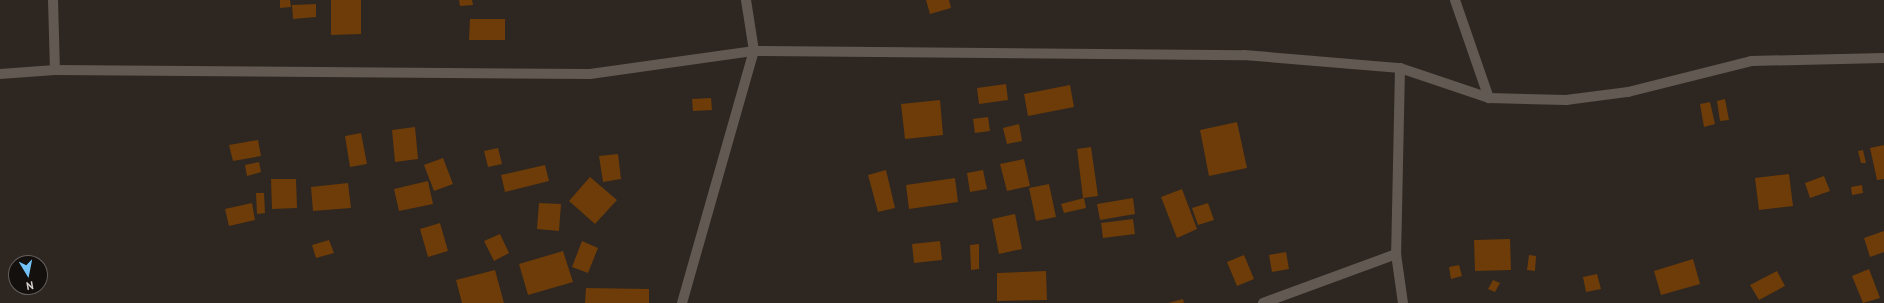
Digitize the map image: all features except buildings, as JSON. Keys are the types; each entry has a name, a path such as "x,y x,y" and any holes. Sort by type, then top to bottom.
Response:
{"street":[{"path":"53,0 55,70"},
{"path":"682,303 754,51 746,0"},
{"path":"1455,0 1489,98"},
{"path":"0,74 55,70 590,74 754,51 1244,55 1400,68 1489,98 1566,100 1628,92 1751,61 1884,58"},
{"path":"1400,68 1396,254 1403,303"},
{"path":"1263,303 1396,254"}]}
